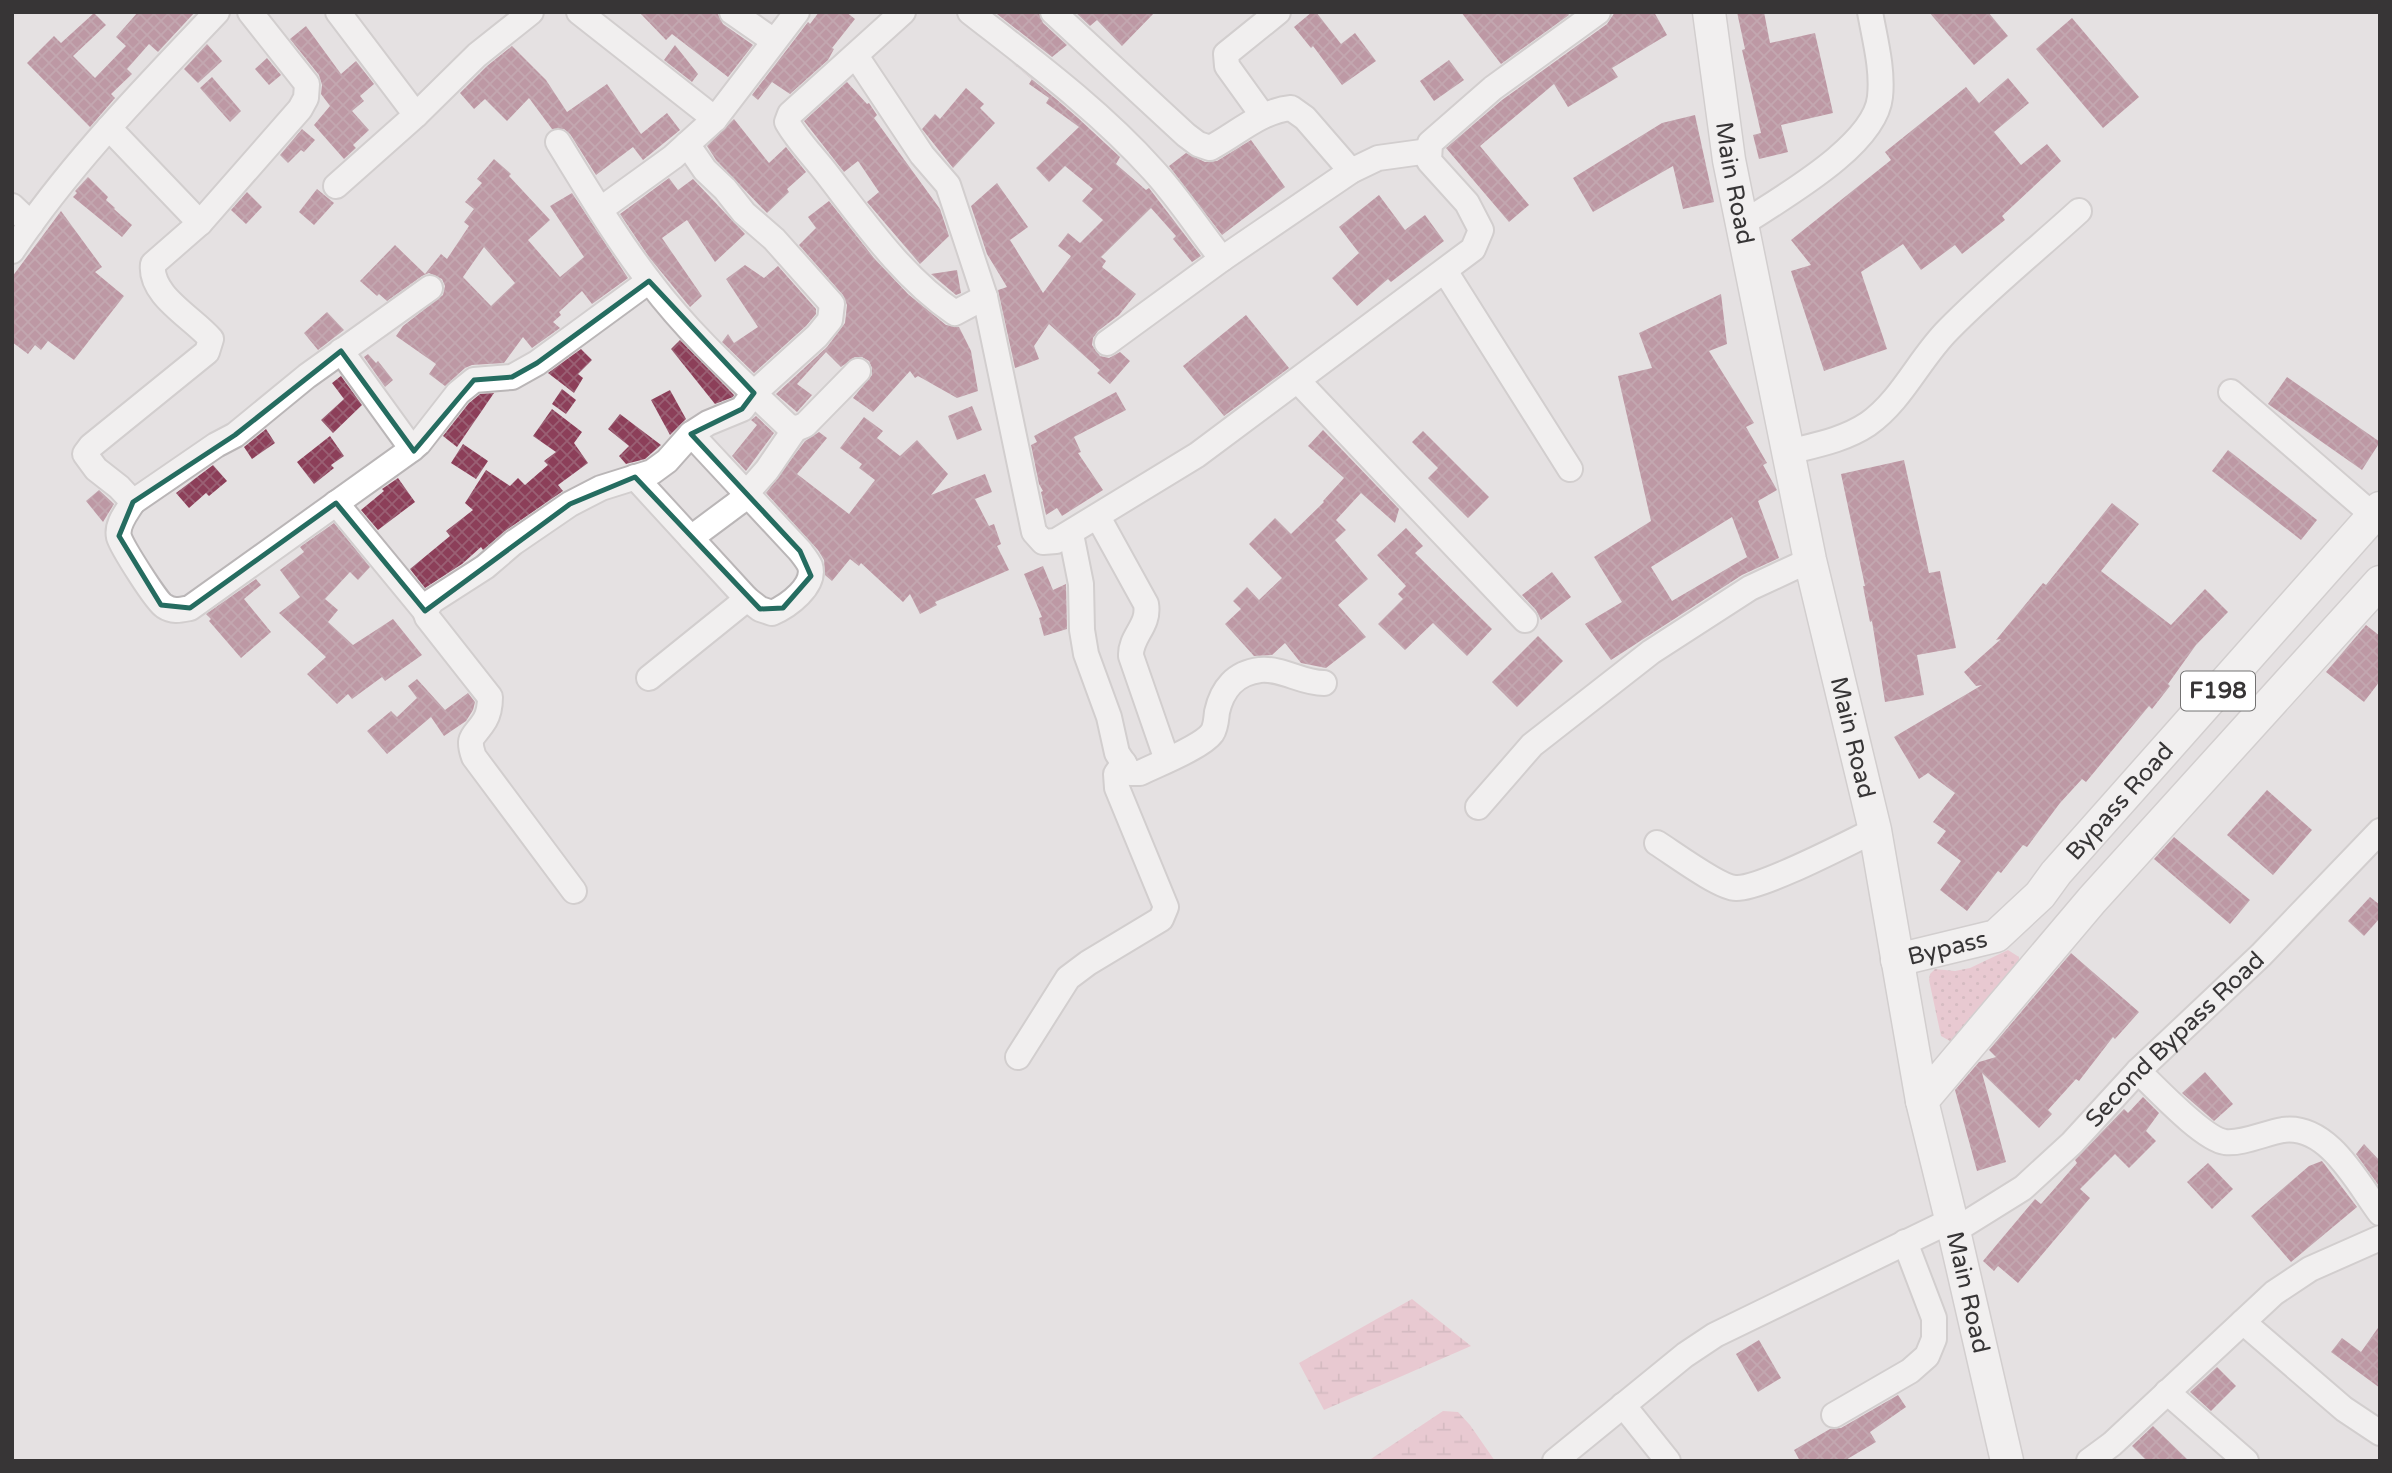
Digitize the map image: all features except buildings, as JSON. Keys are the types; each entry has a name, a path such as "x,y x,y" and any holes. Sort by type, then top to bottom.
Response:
{"main road":[{"name":"Main Road","path":"1709,12 1729,160 1810,560 1875,830 1922,1101 2007,1461"},
{"name":"Bypass Road","path":"2056,873 2377,512"},
{"name":"Bypass Road","path":"2092,900 2380,582"},
{"path":"2056,873 2092,900"},
{"name":"Bypass","path":"1897,960 1996,936 2040,895 2056,873"},
{"name":"F198","path":"1922,1101 2092,900"}],"street":[{"path":"12,251 109,128 217,12"},
{"path":"133,502 120,486 96,469 85,454 91,446 207,352 211,339 160,291 152,274 153,264 200,223 300,109 306,98 307,84 250,12"},
{"path":"338,12 416,115"},
{"path":"336,186 416,115 477,55 531,12"},
{"path":"579,12 715,119"},
{"path":"732,12 774,41"},
{"path":"601,209 673,157 715,119 796,12"},
{"path":"903,12 790,114 789,125 859,215 915,280 938,302 955,313 985,297"},
{"path":"971,12 1074,93 1140,157 1166,185 1222,259"},
{"path":"1053,12 1198,144 1210,148 1275,110 1290,108 1305,118 1351,171"},
{"path":"1263,116 1227,66 1226,54 1278,12"},
{"path":"856,56 922,155 948,185 985,297 1034,532 1043,542 1056,541 1071,534 1197,455 1473,249 1481,230 1467,203 1429,161 1430,143 1493,88 1598,12"},
{"path":"1742,224 1829,165 1858,140 1873,121 1880,98 1880,69 1870,12"},
{"path":"109,128 200,223"},
{"path":"558,142 649,281 691,332 740,382 787,425 795,429"},
{"path":"425,611 432,601 485,567 513,543 570,504 601,488 652,472 667,461 691,433 742,409 754,393 817,336 830,320 832,304 774,239 744,213 705,170 687,144"},
{"path":"1107,343 1222,259 1351,171 1378,158 1429,151"},
{"path":"12,206 31,224"},
{"path":"1788,452 1845,437 1870,422 1894,400 1947,331 2079,211"},
{"path":"1445,271 1570,469"},
{"path":"430,288 341,351 234,436 216,445 133,502 120,524 119,536 161,605 175,611 190,608 412,449 458,393 474,380 512,377 537,363 649,281"},
{"path":"341,351 412,449"},
{"path":"691,538 738,503 774,462 795,429 805,425 858,371"},
{"path":"1298,381 1525,620"},
{"path":"2231,392 2377,512"},
{"path":"635,477 747,598 760,609 772,613 783,608 805,588 811,576 809,564 691,433"},
{"path":"336,503 425,611 490,697 485,720 472,735 470,746 474,757 574,891"},
{"path":"1098,517 1146,604 1148,614 1130,646 1131,656 1167,760"},
{"path":"1071,534 1081,584 1082,630 1086,654 1109,717 1117,753 1130,773 1140,773 1202,742 1211,734 1222,695 1230,683 1240,676 1256,671 1275,670 1309,683 1324,683"},
{"path":"1478,807 1532,746 1651,652 1750,588 1810,560"},
{"path":"649,678 747,598"},
{"path":"1018,1057 1068,978 1088,962 1161,919 1166,907 1118,788 1116,774 1124,763"},
{"path":"1657,843 1720,883 1735,889 1769,879 1875,830"},
{"name":"Second Bypass Road","path":"1569,1456 1623,1405 1685,1355 1715,1335 1905,1242 1953,1225 2023,1188 2072,1143 2138,1071 2261,955 2380,831"},
{"path":"2138,1071 2206,1135 2224,1142 2296,1128 2315,1136 2329,1146 2380,1213"},
{"path":"2089,1461 2112,1444 2274,1293 2310,1269 2380,1238"},
{"path":"1834,1415 1910,1371 1927,1356 1934,1339 1934,1318 1905,1242"},
{"path":"2243,1322 2344,1409 2380,1433"},
{"path":"2167,1392 2246,1461"},
{"path":"1623,1405 1668,1461"}],"highlighted area":[{"path":"649,281 754,393 742,409 691,434 800,551 811,576 783,608 760,609 635,477 570,504 425,611 336,503 190,608 161,605 119,536 133,502 235,435 341,351 414,451 474,380 512,377 537,363"}],"green space":[{"path":"2008,950 2019,957 2020,965 1956,1040 1950,1041 1941,1036 1930,974 1935,969 1955,971 1970,968"},
{"path":"1412,1299 1471,1346 1324,1410 1299,1363"},
{"path":"1443,1411 1458,1412 1495,1461 1368,1461"}]}
